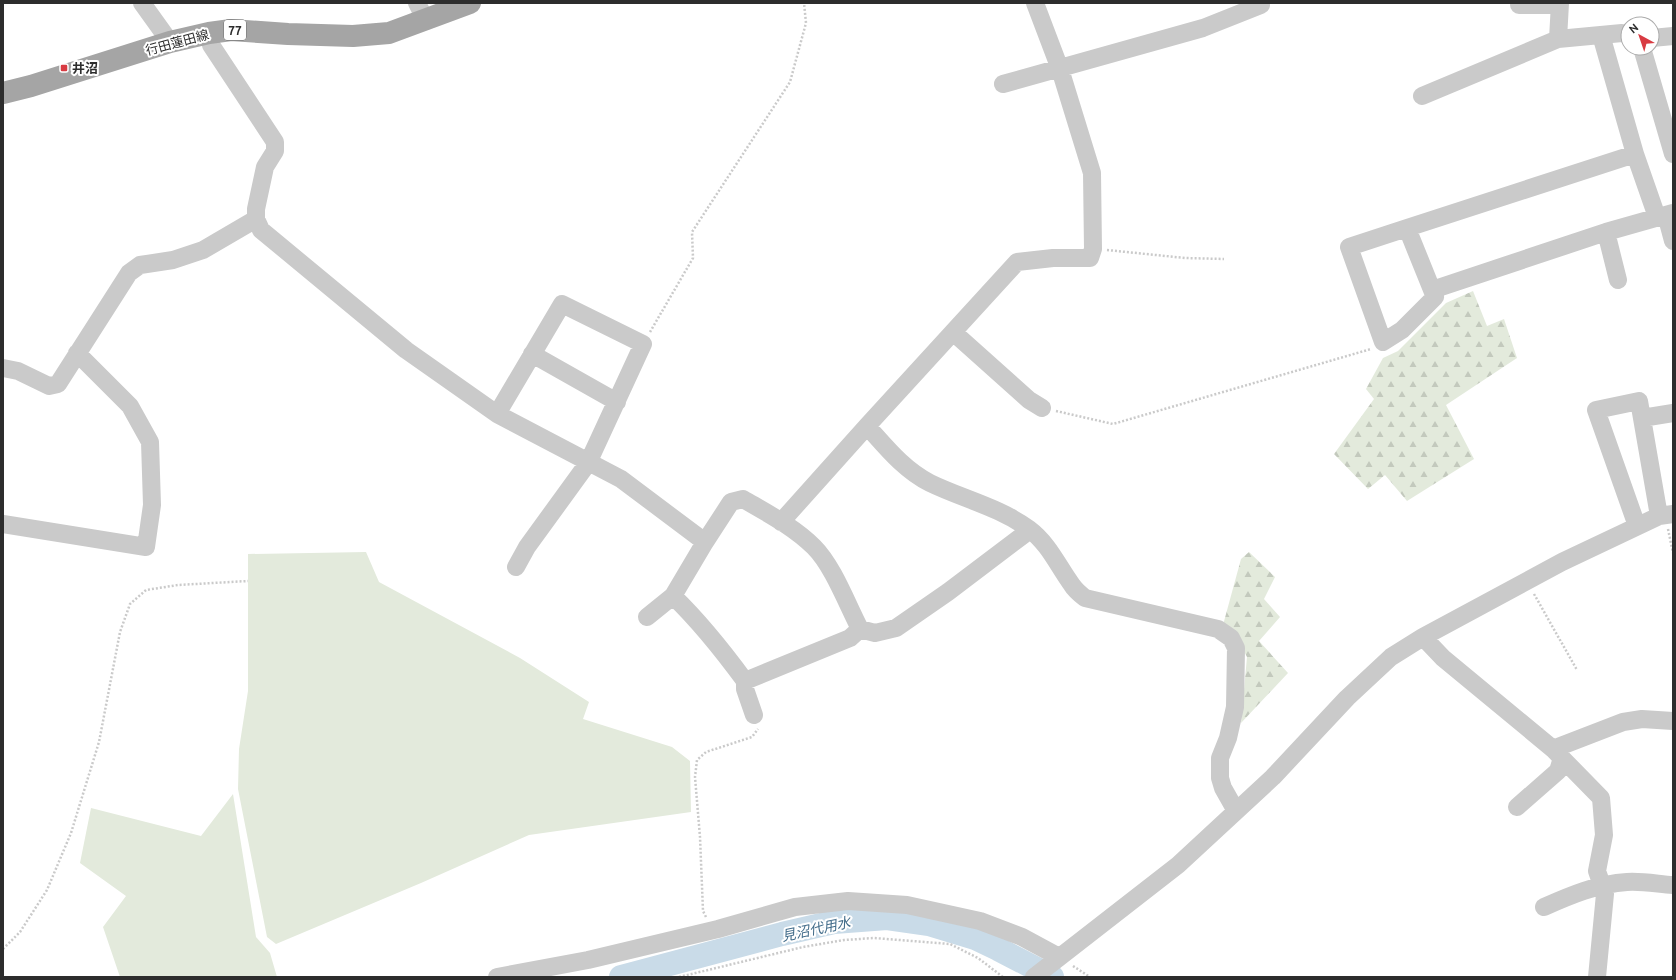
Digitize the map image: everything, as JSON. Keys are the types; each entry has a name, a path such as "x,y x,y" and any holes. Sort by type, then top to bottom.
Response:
{"main road":[{"name":"行田蓮田線","path":"3,93 31,86 170,42 209,33 231,30 353,36 389,33 421,12 470,3"}],"street":[{"path":"142,3 170,42"},
{"path":"781,522 1017,262 1053,258 1090,258 1093,249 1092,173 1060,69 1035,3"},
{"path":"1519,5 1560,4 1558,39"},
{"path":"1004,84 1203,28 1261,6"},
{"path":"209,33 211,45 274,142 275,151 265,167 256,209 256,220 260,230 406,350 497,414 621,479 705,542"},
{"path":"1422,96 1558,39 1620,33"},
{"path":"1601,35 1635,154 1665,215 1673,241"},
{"path":"1660,37 1673,36"},
{"path":"1644,56 1673,154"},
{"path":"1407,228 1436,297 1402,330 1383,342 1349,247 1407,228 1635,154"},
{"path":"1432,290 1606,232 1665,215"},
{"path":"3,368 18,371 49,386 58,384 129,273 140,265 173,260 204,250 256,220"},
{"path":"1606,232 1618,280"},
{"path":"497,414 562,304 643,344 588,463 527,547 516,567"},
{"path":"953,332 1029,400 1042,408"},
{"path":"3,524 146,547 152,505 150,442 130,406 77,354"},
{"path":"532,354 617,402"},
{"path":"1034,977 1178,865 1273,777 1347,698 1391,656 1423,637 1562,562 1637,526 1666,515 1639,401 1596,410 1637,526"},
{"path":"1642,418 1673,413"},
{"path":"867,426 904,466 930,482 1004,514 1030,530 1054,556 1072,586 1085,598 1218,629 1231,638 1236,648 1235,707 1228,738 1220,758 1220,778 1223,788 1236,811"},
{"path":"647,617 673,596 730,502 743,499 781,522 813,547 826,563 860,629 875,634 896,628 948,592 1030,530"},
{"path":"673,596 692,614 715,641 745,681 745,689 754,715"},
{"path":"745,681 850,638 860,629"},
{"path":"1423,637 1443,658 1558,753 1601,798 1604,835 1597,871 1605,894 1597,977"},
{"path":"1558,753 1623,722 1642,719 1673,721"},
{"path":"1517,807 1558,770 1558,753"},
{"path":"1544,906 1574,893 1602,885 1628,882 1673,885"},
{"path":"498,977 588,960 711,931 795,907 848,901 907,905 980,921 1022,937 1058,958"}],"path":[{"path":"643,344 693,258 692,232 790,82 806,22 804,3"},
{"path":"1093,249 1185,258 1224,259"},
{"path":"1042,408 1113,424 1371,349 1383,342"},
{"path":"1666,515 1673,553"},
{"path":"3,949 20,932 47,890 71,833 99,742 120,632 130,604 146,590 178,585 248,581"},
{"path":"1527,581 1577,670"},
{"path":"711,931 703,911 700,837 695,777 697,760 706,752 752,737 758,729 754,715"},
{"path":"679,977 803,947 844,940 874,938 950,944 978,958 1003,977"},
{"path":"1058,958 1090,977"}],"green space":[{"path":"1473,291 1487,326 1504,319 1517,358 1446,405 1474,459 1407,501 1385,475 1368,489 1334,454 1374,399 1366,389 1383,358 1398,351 1446,303"},
{"path":"366,552 379,582 520,658 589,702 583,719 672,747 690,761 691,812 529,835 421,883 276,944 267,937 238,789 239,749 248,691 248,554"},
{"path":"1249,552 1275,577 1264,599 1280,617 1259,641 1288,673 1241,723 1247,657 1236,636 1223,625 1241,559"},
{"path":"233,794 256,937 270,953 277,977 120,977 103,927 126,896 80,863 91,808 201,836"}],"waterway":[{"name":"見沼代用水","path":"621,977 782,934 834,922 887,918 929,924 975,938 1052,977"}],"place":[{"name":"井沼","path":"64,68"}]}
